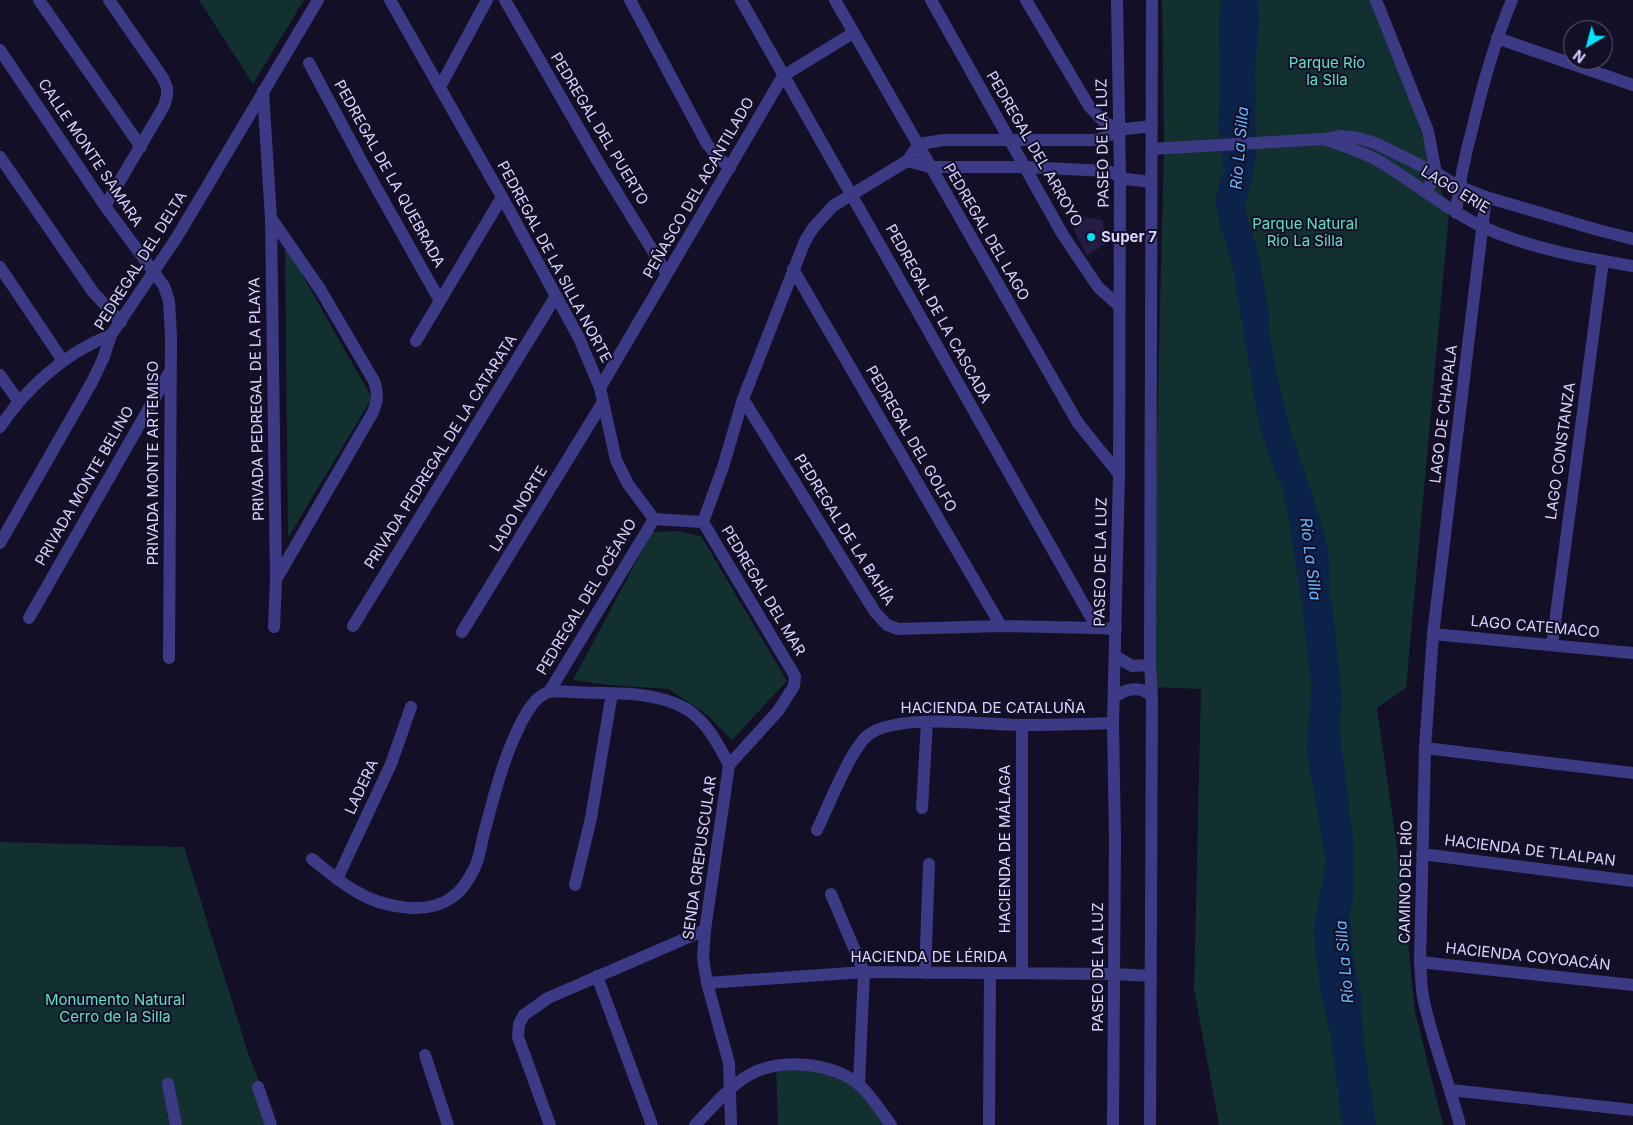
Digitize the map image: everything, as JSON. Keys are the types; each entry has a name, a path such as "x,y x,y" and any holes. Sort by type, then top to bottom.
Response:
{"street":[{"path":"40,0 141,147"},
{"path":"105,206 141,147 164,106 167,96 167,88 163,78 109,0"},
{"name":"PEDREGAL DEL DELTA","path":"0,543 92,382 103,359 111,335 177,237 318,0"},
{"name":"PEDREGAL DE LA SILLA NORTE","path":"390,0 502,196 579,338 600,388 616,460 628,484 654,519"},
{"path":"440,87 487,0"},
{"name":"PEDREGAL DEL PUERTO","path":"505,0 597,160 667,274"},
{"path":"630,0 707,144 730,168"},
{"name":"PEDREGAL DE LA CASCADA","path":"741,0 1097,628"},
{"name":"PEDREGAL DEL LAGO","path":"835,0 1078,423 1119,474"},
{"name":"PEDREGAL DEL ARROYO","path":"931,0 1064,234 1098,287 1119,306"},
{"path":"1026,0 1089,106 1102,120 1119,131"},
{"name":"PASEO DE LA LUZ","path":"1113,1125 1115,840 1113,724 1119,474 1120,177 1117,0"},
{"path":"1150,1125 1152,697 1150,665 1151,182 1158,149 1152,126 1152,0"},
{"path":"1376,0 1428,131 1436,172 1426,192"},
{"path":"1456,213 1458,186 1480,96 1497,38 1512,0"},
{"name":"PEÑASCO DEL ACANTILADO","path":"600,388 783,76 853,33"},
{"path":"1497,38 1633,85"},
{"name":"CALLE MONTE SAMARA","path":"0,50 105,206 154,273"},
{"name":"PEDREGAL DE LA QUEBRADA","path":"310,63 363,164 440,301"},
{"name":"PRIVADA PEDREGAL DE LA PLAYA","path":"263,91 271,218 276,580 274,626"},
{"path":"654,519 703,522 723,467 743,399 794,268 813,228 832,206 907,161 919,144 944,140 1093,140 1132,127 1152,126"},
{"name":"LAGO ERIE","path":"1158,149 1343,136 1358,138 1376,143 1436,172 1458,186 1486,197 1633,239"},
{"name":"LAGO ERIE","path":"1319,139 1375,159 1456,213 1483,226 1527,243 1633,266"},
{"path":"0,157 93,292 121,322"},
{"path":"907,161 930,167 1025,167 1108,171 1134,181 1151,182"},
{"name":"PEDREGAL DE LA QUEBRADA","path":"416,340 502,196"},
{"name":"LAGO DE CHAPALA","path":"1433,634 1486,197"},
{"name":"PRIVADA PEDREGAL DE LA PLAYA","path":"271,218 320,289 374,381 377,391 377,401 373,412 276,580"},
{"name":"LAGO CONSTANZA","path":"1552,645 1603,261"},
{"path":"0,267 62,361"},
{"name":"PEDREGAL DEL GOLFO","path":"794,268 1001,626"},
{"name":"PRIVADA MONTE ARTEMISO","path":"154,273 164,286 169,301 171,336 169,658"},
{"name":"PRIVADA PEDREGAL DE LA CATARATA","path":"353,626 556,296"},
{"path":"0,427 19,402 62,361 92,342 111,335"},
{"name":"PRIVADA MONTE BELINO","path":"30,618 170,370"},
{"path":"0,375 19,402"},
{"name":"PEDREGAL DE LA BAHÍA","path":"743,399 875,612 893,628 1001,626 1097,628"},
{"name":"LADO NORTE","path":"462,632 603,402"},
{"name":"PEDREGAL DEL OCÉANO","path":"312,859 337,879 359,893 383,903 408,908 430,907 451,899 466,883 475,867 501,772 517,730 527,712 539,699 549,692 654,519"},
{"name":"PEDREGAL DEL MAR","path":"703,522 794,676"},
{"path":"1097,628 1116,629"},
{"name":"LAGO CATEMACO","path":"1433,634 1633,653"},
{"name":"CAMINO DEL RÍO","path":"1433,634 1425,748 1420,962 1423,995 1460,1125"},
{"path":"1115,656 1132,666 1150,665"},
{"name":"SENDA CREPUSCULAR","path":"731,1125 729,1063 707,983 703,958 705,930 729,765 778,711 794,686 794,676"},
{"path":"1114,698 1125,690 1148,692 1152,697"},
{"name":"PEDREGAL DEL OCÉANO","path":"549,692 612,693 668,700 688,709 705,725 719,745 729,765"},
{"path":"576,884 591,818 612,693"},
{"name":"LADERA","path":"337,879 391,764 411,707"},
{"path":"922,808 927,722"},
{"name":"HACIENDA DE CATALUÑA","path":"817,830 854,752 868,734 884,726 927,722 1022,725 1113,724"},
{"name":"HACIENDA DE MÁLAGA","path":"1022,725 1022,973"},
{"path":"1425,748 1633,773"},
{"name":"HACIENDA DE TLALPAN","path":"1422,854 1633,881"},
{"path":"925,973 929,864"},
{"path":"832,894 864,972 859,1084"},
{"path":"550,1125 518,1037 519,1024 524,1015 548,998 705,930"},
{"name":"HACIENDA COYOACÁN","path":"1420,962 1633,985"},
{"name":"HACIENDA DE LÉRIDA","path":"707,983 864,972 1151,976"},
{"path":"989,1125 990,973"},
{"path":"597,976 652,1125"},
{"path":"425,1055 448,1125"},
{"path":"695,1125 730,1088 744,1077 758,1069 773,1065 796,1064 831,1070 848,1076 859,1084 891,1125"},
{"path":"168,1084 176,1125"},
{"path":"258,1087 271,1125"},
{"path":"1451,1090 1633,1110"}],"green space":[{"path":"199,0 304,0 253,84"},
{"name":"Parque Natural Rio La Silla","path":"1162,0 1376,0 1449,213 1406,688 1377,708 1402,882 1415,1011 1443,1125 1219,1125 1194,989 1201,689 1151,687 1164,143"},
{"path":"285,244 372,398 288,538"},
{"path":"676,531 701,536 787,681 732,740 707,715 669,689 610,685 573,680 652,532"},
{"name":"Monumento Natural Cerro de la Silla","path":"0,842 184,847 248,1053 276,1125 0,1125"},
{"path":"776,1065 847,1076 891,1125 778,1125"}],"water":[{"name":"Río La Silla","path":"1221,0 1258,0 1259,23 1255,71 1256,154 1253,176 1245,203 1247,217 1257,247 1269,312 1269,329 1276,371 1291,432 1326,540 1329,558 1330,595 1342,702 1339,724 1353,838 1354,895 1350,912 1352,950 1361,996 1364,1045 1376,1125 1342,1125 1331,1037 1321,994 1313,931 1326,862 1307,752 1311,684 1303,611 1287,509 1282,486 1272,465 1259,424 1232,263 1219,222 1215,200 1224,170 1218,125"}],"building":[{"name":"Super 7","path":"1073,215 1103,220 1105,244 1087,256 1074,230"}],"place":[{"name":"Super 7","path":"1091,237"}],"park label":[{"name":"Parque Río la Slla","path":"1327,72"}]}
